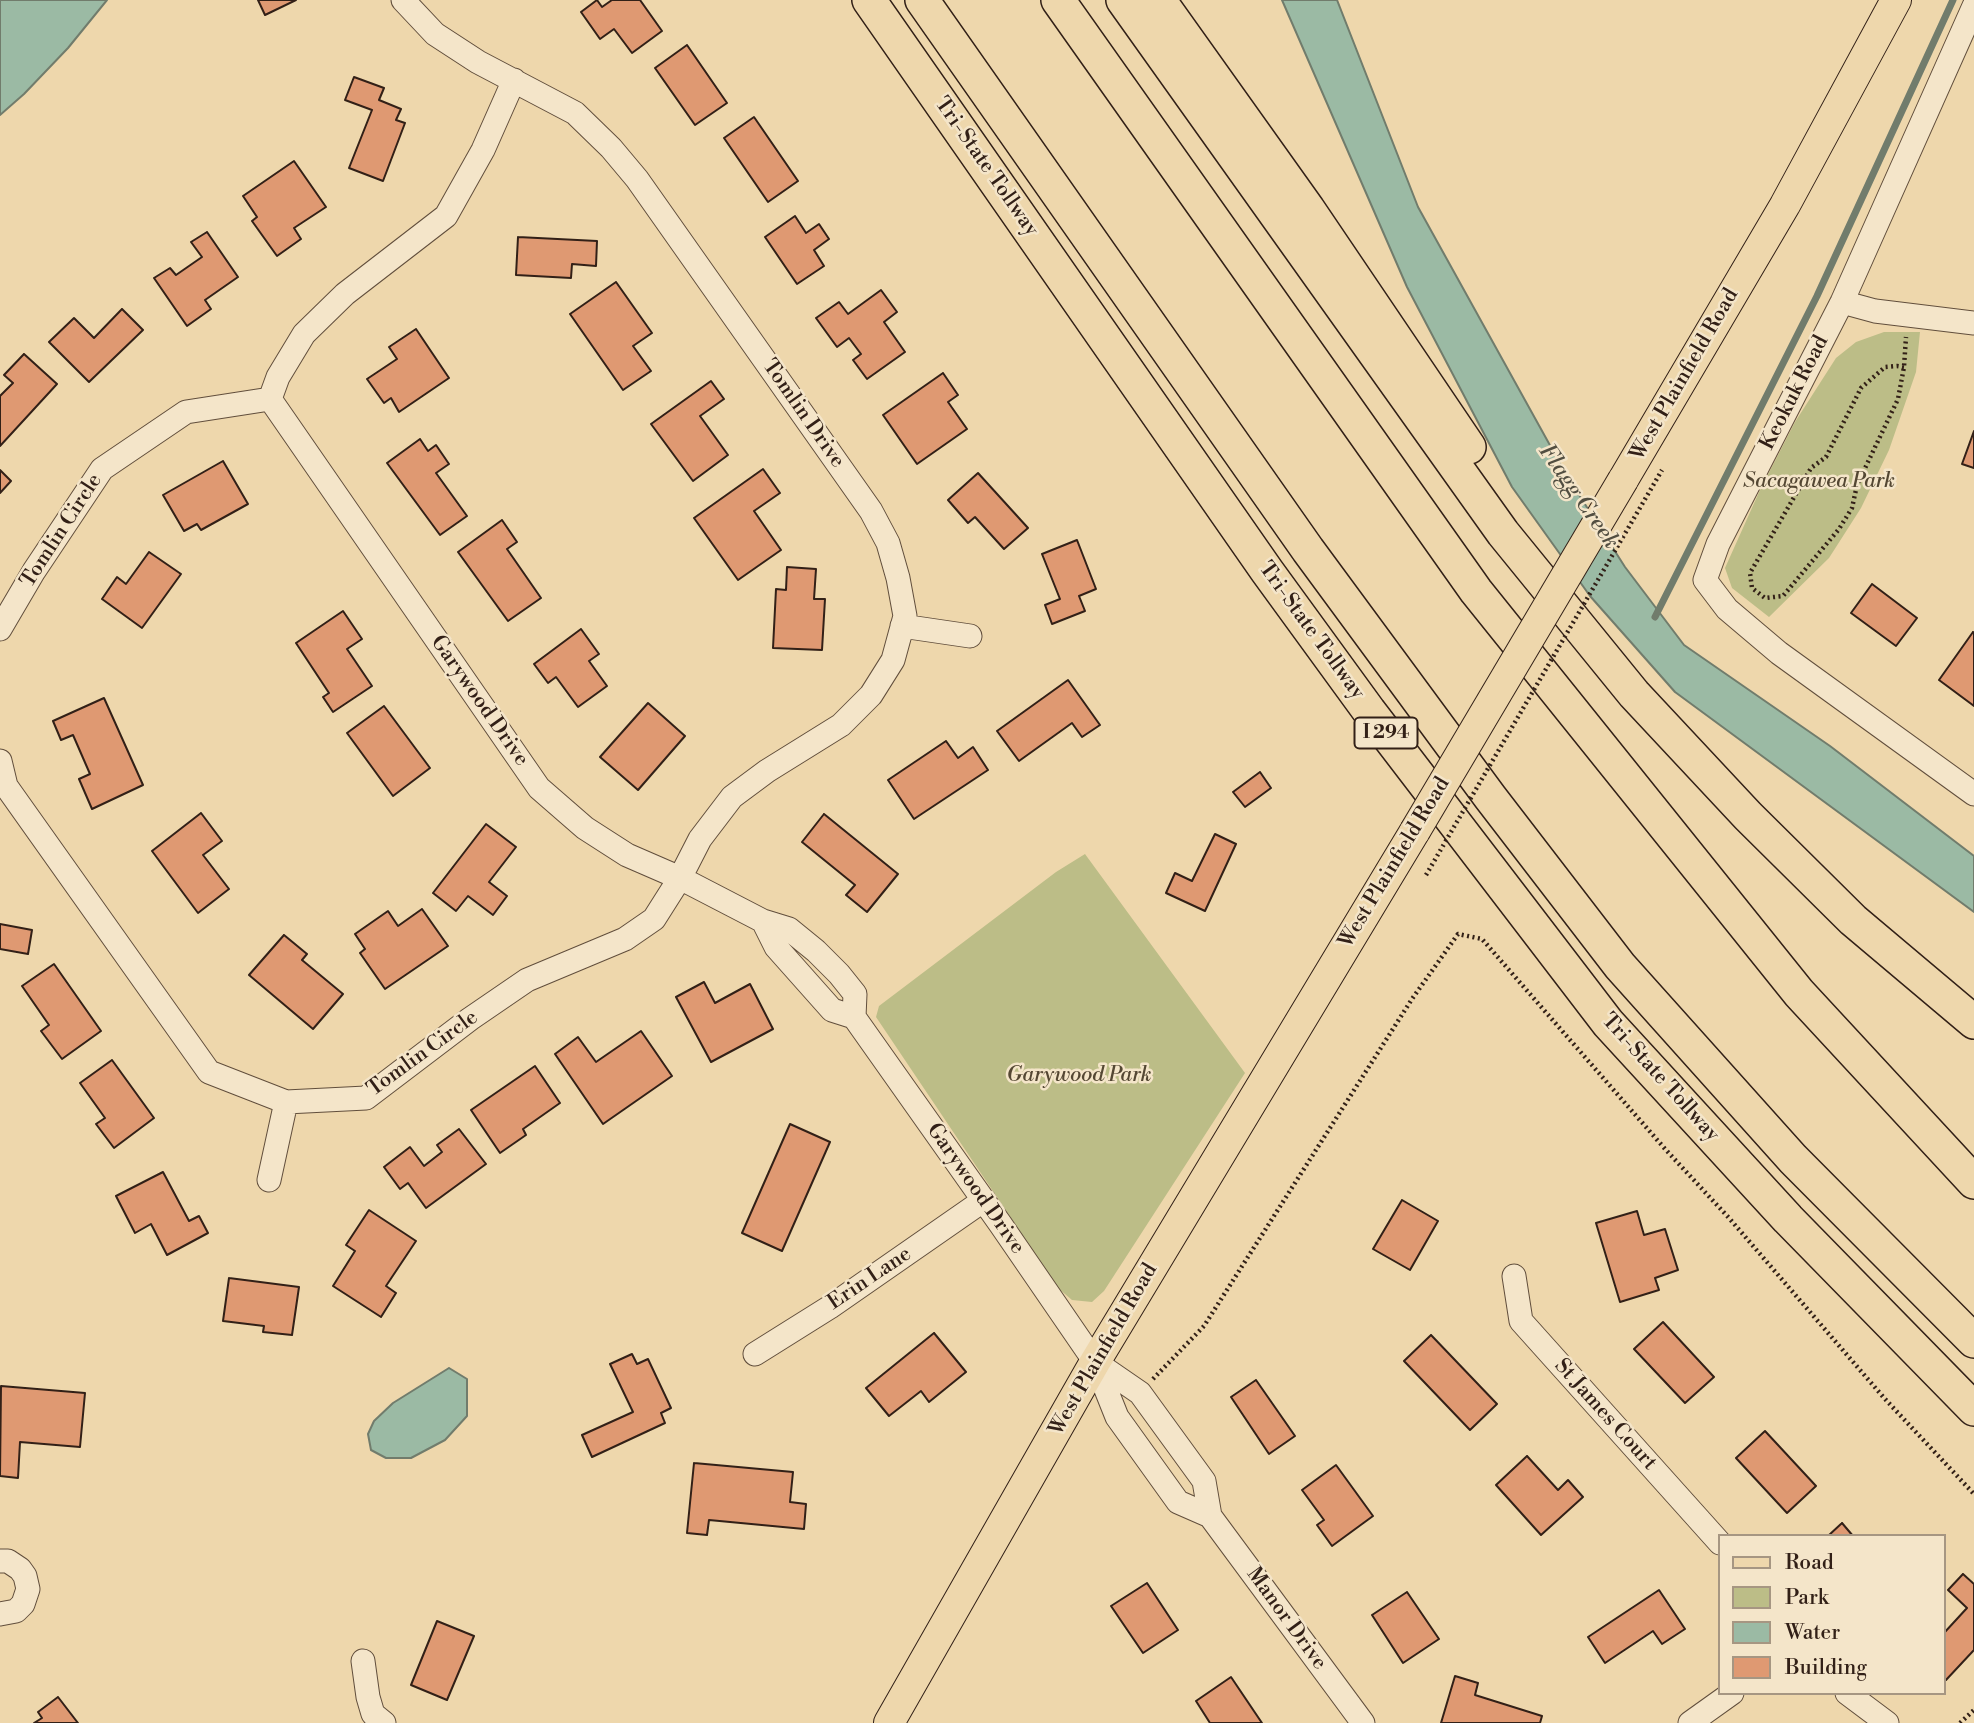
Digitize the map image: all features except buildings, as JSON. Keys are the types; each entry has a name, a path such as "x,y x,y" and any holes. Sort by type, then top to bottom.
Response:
{"highway":[{"name":"Tri-State Tollway","path":"869,0 1267,571 1369,711 1608,1023 1788,1219 1974,1409"},
{"name":"Tri-State Tollway","path":"922,0 1308,550 1481,786 1620,967 1793,1159 1974,1341"},
{"path":"1058,0 1476,591 1799,993 1974,1182"},
{"path":"1123,0 1503,533 1634,694 1748,816 1853,920 1974,1022"},
{"path":"1159,0 1308,209 1486,472 1493,489 1503,533"}],"main road":[{"name":"West Plainfield Road","path":"889,1723 1095,1363 1415,831 1784,205 1896,0"}],"street":[{"name":"Tomlin Drive","path":"403,0 435,34 478,62 575,113 611,148 637,180 871,511 888,543 905,616 893,660 871,695 841,725 767,771 732,797 700,839 680,878"},
{"name":"Keokuk Road","path":"1974,6 1842,302 1718,544 1706,580 1727,610 1779,653 1974,794"},
{"path":"270,399 278,377 304,334 345,294 446,216 483,150 514,80"},
{"path":"1842,302 1875,311 1968,322"},
{"name":"Tomlin Circle","path":"0,629 34,571 102,469 186,412 270,399"},
{"name":"Garywood Drive","path":"270,399 539,788 585,828 627,855 680,878 763,922 776,947 832,1010 853,1017 984,1200 1095,1363"},
{"path":"902,626 970,636"},
{"name":"Tomlin Circle","path":"0,761 6,786 209,1072 286,1102 366,1098 470,1019 527,980 625,939 654,919 680,878"},
{"path":"269,1180 286,1102"},
{"name":"Erin Lane","path":"755,1353 830,1307 984,1200"},
{"name":"St James Court","path":"1514,1276 1521,1321 1718,1540"},
{"name":"Manor Drive","path":"1095,1363 1117,1417 1178,1502 1210,1516"},
{"name":"Manor Drive","path":"1095,1363 1140,1393 1204,1481 1210,1516 1363,1723"},
{"path":"0,1561 8,1561 20,1569 28,1589 25,1600 16,1611 0,1614"},
{"path":"363,1661 373,1714 384,1723"},
{"path":"1690,1723 1729,1695"},
{"path":"1850,1695 1887,1723"}],"path":[{"path":"1903,314 1906,337 1904,368 1898,399 1857,485 1852,508 1839,529 1783,596 1765,598 1752,588 1750,573 1811,468 1826,457 1861,388 1885,367 1904,368"},
{"path":"1426,875 1662,470"},
{"path":"1150,1382 1204,1326 1412,999 1458,934 1482,939 1885,1399 1974,1494"},
{"path":"1960,1723 1974,1710"}],"green space":[{"name":"Sacagawea Park","path":"1884,332 1920,332 1916,372 1889,450 1861,508 1829,558 1769,617 1732,588 1725,568 1760,490 1795,422 1836,358 1856,342"},
{"name":"Garywood Park","path":"1085,854 1245,1073 1104,1291 1092,1302 1072,1300 1058,1288 876,1017 879,1006 1056,872"}],"water":[{"path":"0,0 107,0 68,48 0,115"},
{"name":"Flagg Creek","path":"1282,0 1337,0 1418,207 1567,476 1625,567 1684,645 1830,746 1974,856 1974,912 1675,692 1590,596 1512,487 1407,287"},
{"path":"449,1368 467,1379 467,1416 445,1440 411,1458 386,1458 371,1450 368,1434 374,1421 393,1403"}],"waterway":[{"path":"1655,617 1817,296 1953,0"}]}
